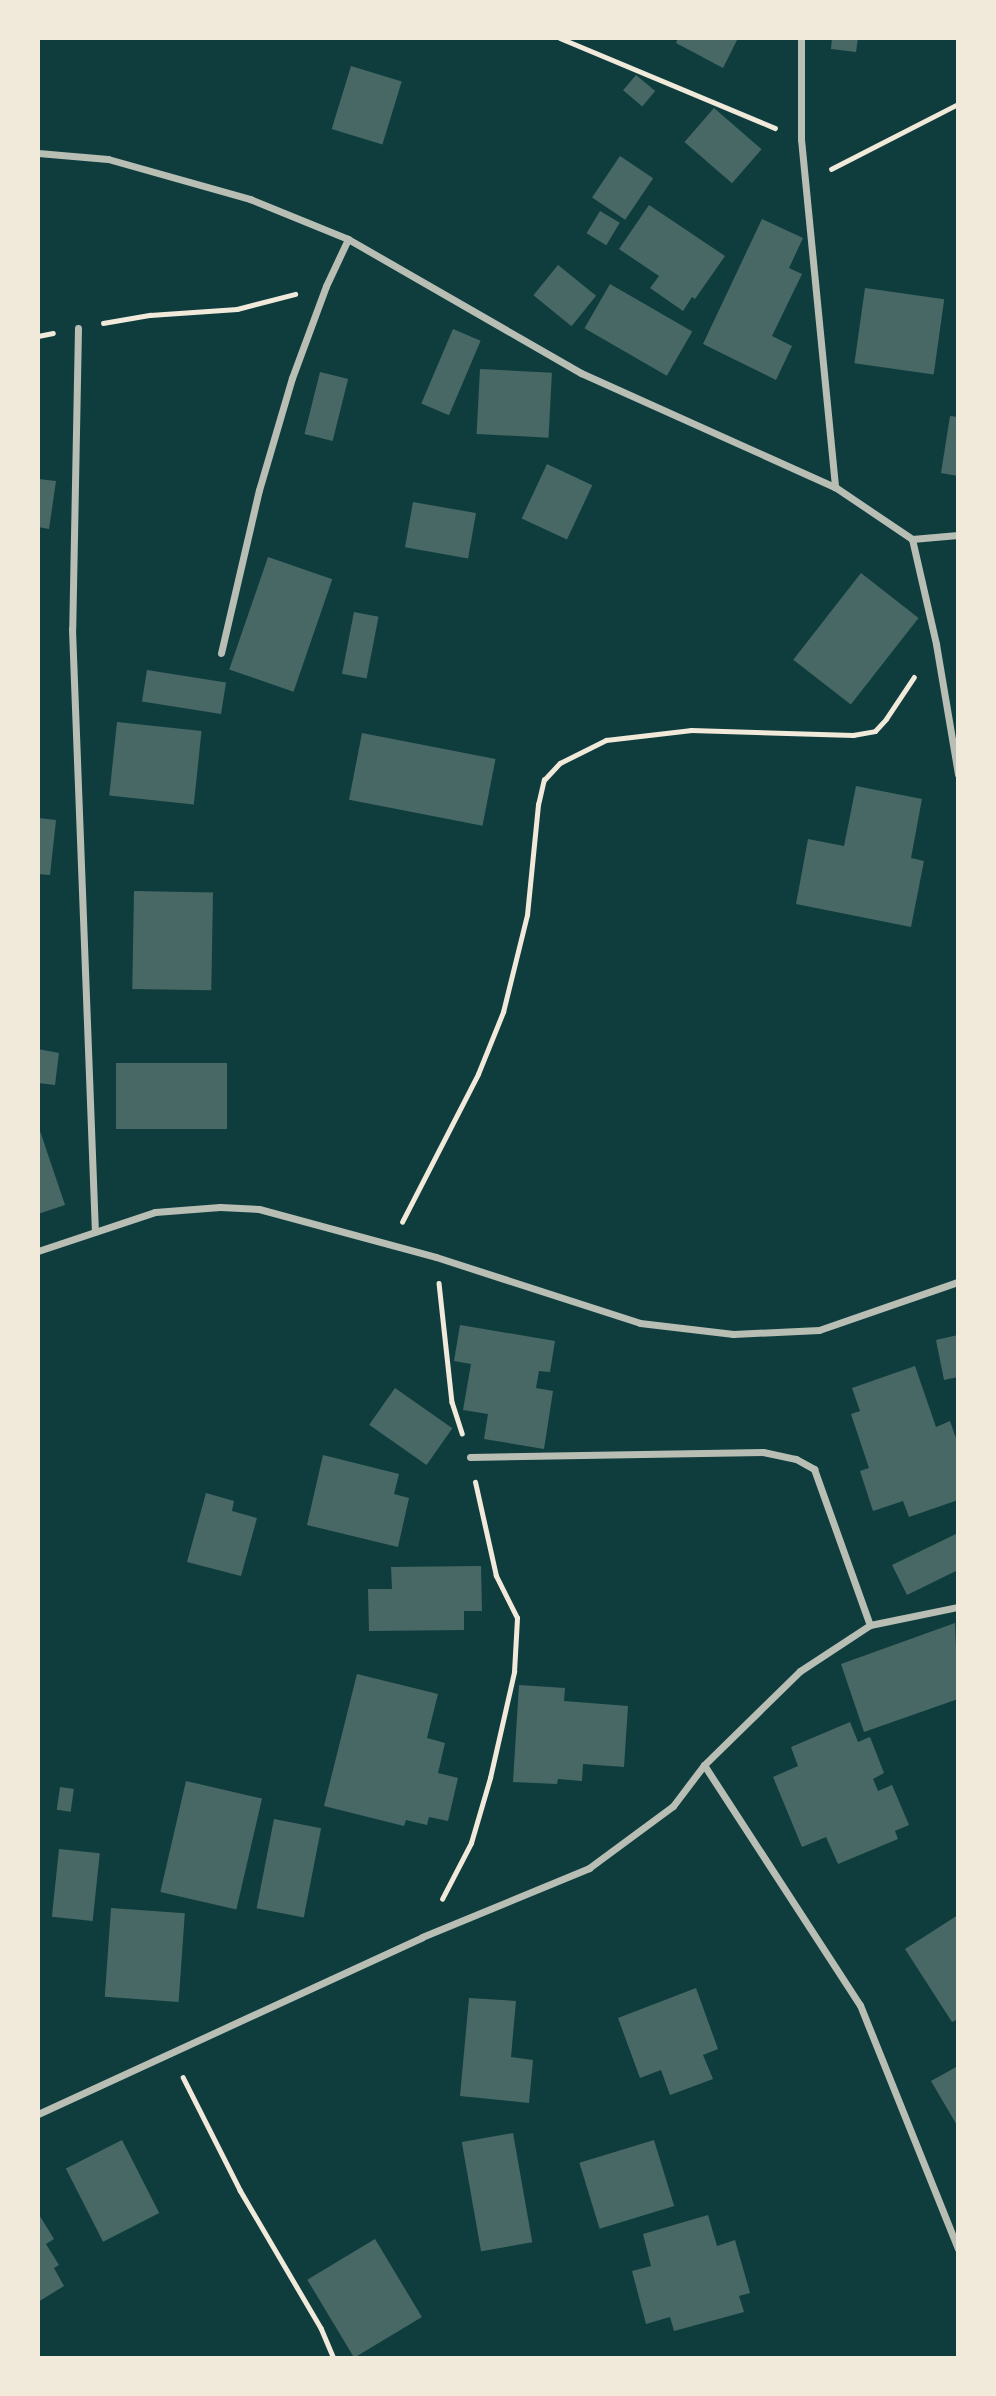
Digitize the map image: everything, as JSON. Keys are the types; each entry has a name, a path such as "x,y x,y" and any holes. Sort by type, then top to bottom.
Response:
{"street":[{"path":"801,38 801,139 835,487"},
{"path":"38,153 108,159 250,200 348,239 581,373 835,487 912,538 957,535"},
{"path":"221,653 259,490 292,378 326,286 348,239"},
{"path":"78,328 72,629 95,1232"},
{"path":"912,538 936,644 957,774"},
{"path":"38,1251 155,1212 259,1209 436,1257 640,1323 733,1334 819,1330 957,1282"},
{"path":"470,1457 763,1452 796,1459 814,1469 870,1625"},
{"path":"38,2114 422,1937 589,1868 673,1806 704,1765 800,1671 870,1625 957,1607"},
{"path":"704,1765 860,2005 957,2249"}],"path":[{"path":"560,38 801,139"},
{"path":"805,183 957,104"},
{"path":"38,336 150,314 237,309 326,286"},
{"path":"391,1244 478,1074 503,1012 527,915 538,805 544,780 560,762 606,740 691,730 853,735 874,731 886,719 936,644"},
{"path":"422,1937 471,1843 490,1778 514,1672 517,1618 496,1576 470,1457 452,1402 436,1257"},
{"path":"171,2054 240,2190 321,2328 334,2357"}],"building":[{"path":"678,38 738,38 723,68 676,43"},
{"path":"832,38 858,38 856,52 831,49"},
{"path":"351,66 402,81 382,145 332,129"},
{"path":"636,75 655,91 642,106 623,90"},
{"path":"714,108 762,149 732,183 684,142"},
{"path":"620,156 653,178 625,220 592,197"},
{"path":"649,205 725,256 695,299 692,297 683,311 650,288 659,276 619,249"},
{"path":"600,211 620,223 606,245 587,233"},
{"path":"762,219 803,238 789,268 802,274 772,336 792,346 776,380 703,344"},
{"path":"558,265 596,296 572,326 533,295"},
{"path":"610,284 692,332 667,376 584,328"},
{"path":"865,288 944,299 934,374 854,363"},
{"path":"453,329 481,341 449,415 421,404"},
{"path":"480,369 552,373 548,438 477,434"},
{"path":"320,372 348,379 333,441 305,434"},
{"path":"950,416 958,417 958,476 941,473"},
{"path":"547,464 592,485 567,540 522,518"},
{"path":"38,479 56,481 49,529 38,527"},
{"path":"413,502 476,513 468,558 405,547"},
{"path":"268,557 332,579 294,692 229,670"},
{"path":"861,573 919,618 851,705 793,660"},
{"path":"354,612 379,617 367,679 342,674"},
{"path":"147,670 226,683 221,714 142,702"},
{"path":"117,722 202,731 194,804 109,796"},
{"path":"362,733 496,759 483,826 349,800"},
{"path":"856,786 922,799 911,858 924,861 911,927 796,904 808,839 844,846"},
{"path":"38,818 56,820 50,875 38,874"},
{"path":"134,891 213,892 211,990 132,989"},
{"path":"38,1049 59,1053 55,1085 38,1083"},
{"path":"116,1063 227,1063 227,1129 116,1129"},
{"path":"38,1125 65,1205 38,1214"},
{"path":"460,1325 555,1341 550,1372 539,1371 536,1388 553,1391 544,1449 484,1439 488,1414 463,1410 471,1364 454,1361"},
{"path":"958,1335 958,1377 944,1380 936,1340"},
{"path":"915,1366 936,1427 950,1421 958,1444 958,1500 909,1517 903,1501 873,1511 860,1471 869,1468 851,1414 860,1411 852,1388"},
{"path":"395,1388 452,1428 427,1465 369,1425"},
{"path":"323,1455 399,1474 394,1494 409,1498 398,1547 307,1525"},
{"path":"206,1493 234,1501 232,1511 257,1518 241,1576 187,1562"},
{"path":"958,1533 958,1570 907,1595 892,1565"},
{"path":"481,1566 482,1611 464,1611 464,1630 369,1631 368,1589 392,1589 391,1567"},
{"path":"955,1623 958,1699 864,1732 841,1664"},
{"path":"357,1674 438,1694 427,1738 445,1743 438,1773 458,1778 448,1821 429,1817 427,1825 406,1820 404,1826 324,1806"},
{"path":"519,1685 565,1688 564,1701 628,1706 624,1767 583,1764 582,1781 558,1779 557,1784 513,1782"},
{"path":"850,1722 858,1742 870,1737 884,1773 873,1779 878,1791 892,1785 909,1825 895,1831 898,1839 838,1864 826,1837 802,1847 773,1777 798,1766 791,1747"},
{"path":"186,1781 262,1799 236,1910 160,1892"},
{"path":"60,1787 74,1789 71,1812 57,1810"},
{"path":"274,1819 321,1828 304,1917 257,1908"},
{"path":"59,1849 100,1853 93,1921 52,1917"},
{"path":"111,1908 185,1913 179,2002 105,1997"},
{"path":"958,1915 958,2019 952,2022 905,1949"},
{"path":"696,1988 718,2049 703,2055 713,2079 670,2095 661,2070 640,2078 618,2018"},
{"path":"469,1998 516,2001 511,2057 533,2060 529,2103 460,2096"},
{"path":"958,2066 958,2127 931,2081"},
{"path":"513,2133 532,2242 481,2251 462,2142"},
{"path":"122,2140 159,2213 103,2242 66,2169"},
{"path":"654,2140 674,2206 600,2229 579,2163"},
{"path":"38,2213 54,2239 46,2244 59,2265 54,2268 64,2286 38,2302"},
{"path":"708,2215 717,2246 735,2240 750,2293 739,2296 744,2312 674,2331 670,2317 646,2324 632,2271 651,2266 643,2234"},
{"path":"375,2239 422,2317 354,2358 307,2280"}]}
